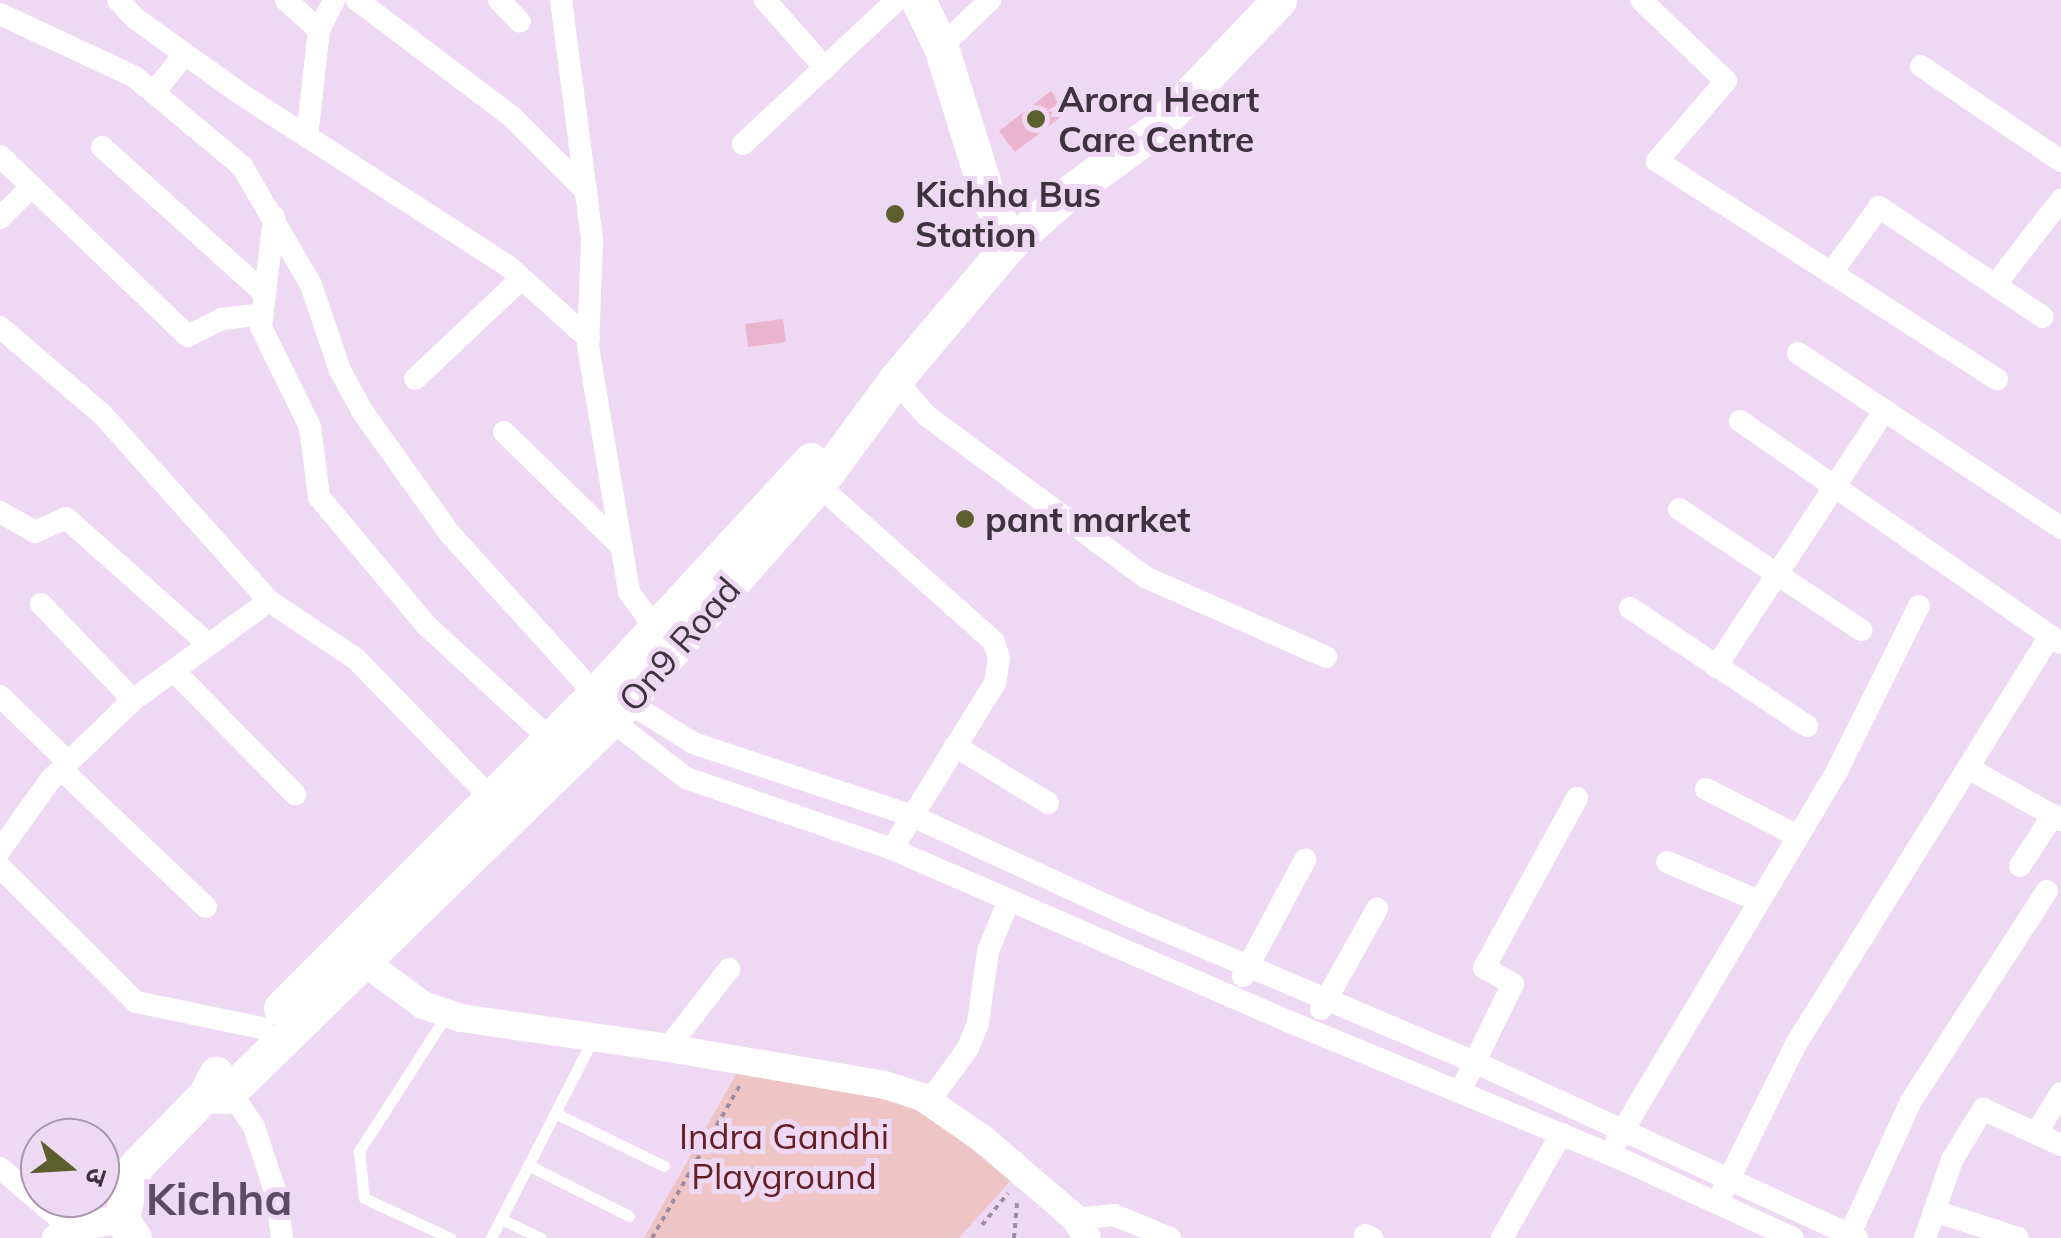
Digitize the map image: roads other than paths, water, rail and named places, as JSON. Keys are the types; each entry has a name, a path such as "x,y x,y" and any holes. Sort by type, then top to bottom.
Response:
{"main road":[{"path":"918,0 940,47 987,194 1010,244"},
{"path":"936,0 940,47"},
{"path":"1067,194 1138,112 1247,0"},
{"name":"On9 Road","path":"128,1228 135,1167 363,960 611,705 818,485 895,380 1010,244 1067,194 1154,131 1279,0"},
{"path":"218,1093 214,1076 550,739 611,705 655,628 799,471 895,380"}],"street":[{"path":"118,0 136,19 186,54 521,278 588,339"},
{"path":"286,0 319,30"},
{"path":"307,137 319,30 334,0"},
{"path":"357,0 512,117 586,191"},
{"path":"499,0 520,22"},
{"path":"766,0 825,68"},
{"path":"744,144 898,0"},
{"path":"940,47 990,0"},
{"path":"1641,0 1726,81 1658,161 1998,379"},
{"path":"565,3 592,239 588,339 629,592 655,628"},
{"path":"0,14 135,78 242,166 311,285 340,370 362,411 450,534 611,705 686,778 892,849 1234,998 1610,1154 1793,1238"},
{"path":"154,92 186,54"},
{"path":"1921,66 2061,161"},
{"path":"102,146 264,304"},
{"path":"0,156 188,336 264,304"},
{"path":"0,218 32,186"},
{"path":"1995,285 2061,200"},
{"path":"1832,272 1879,207 2042,317"},
{"path":"274,217 262,327 310,428 319,497 426,624 550,739"},
{"path":"415,379 521,278"},
{"path":"0,327 102,414 269,601 356,659 491,798"},
{"path":"1798,352 1883,413 2061,528"},
{"path":"895,380 927,416 1145,577 1326,656"},
{"path":"1716,667 1883,413"},
{"path":"1718,1204 1796,1044 1968,768 2056,640 1740,421"},
{"path":"504,432 622,547"},
{"path":"818,485 994,642 998,658 996,682 892,849"},
{"path":"1679,509 1861,630"},
{"path":"0,512 36,532 66,518 209,645"},
{"path":"0,850 64,766 133,700 269,601"},
{"path":"41,604 133,700"},
{"path":"1610,1154 1836,772 1919,606"},
{"path":"1630,608 1807,726"},
{"path":"174,671 295,794"},
{"path":"0,696 64,766 206,907"},
{"path":"611,705 692,743 910,815 1247,966 1472,1060 1851,1237 1911,1101 2047,891"},
{"path":"955,746 1048,803"},
{"path":"1968,768 2057,818 2020,866"},
{"path":"1706,789 1798,836"},
{"path":"1460,1092 1472,1060 1513,984 1484,968 1577,798"},
{"path":"1234,998 1247,966 1305,860"},
{"path":"1667,862 1759,901"},
{"path":"0,867 136,1002 262,1028"},
{"path":"929,1102 968,1048 978,1022 988,951 1009,900"},
{"path":"1313,1031 1325,999 1377,909"},
{"path":"363,960 423,1005 447,1014 885,1085 929,1102 1017,1184 1081,1228 1114,1214 1170,1238"},
{"path":"668,1048 728,969"},
{"path":"218,1093 254,1126 276,1194 282,1238"},
{"path":"2036,1133 2061,1093"},
{"path":"1925,1238 1952,1160 1982,1108 2061,1145"},
{"path":"1502,1238 1561,1134"},
{"path":"0,1168 63,1233"},
{"path":"1934,1211 2018,1238"},
{"name":"On9 Road","path":"63,1233 128,1228"}],"lane":[{"path":"447,1014 359,1151 364,1198 450,1238"},
{"path":"491,1238 594,1038"},
{"path":"555,1113 664,1166"},
{"path":"528,1165 629,1216"},
{"path":"501,1219 541,1238"}],"place":[{"name":"Arora Heart Care Centre","path":"1036,119"},
{"name":"Kichha Bus Station","path":"895,214"},
{"name":"pant market","path":"965,519"}],"district":[{"name":"Kichha","path":"219,1199"}],"park label":[{"name":"Indra Gandhi Playground","path":"784,1156"}]}
